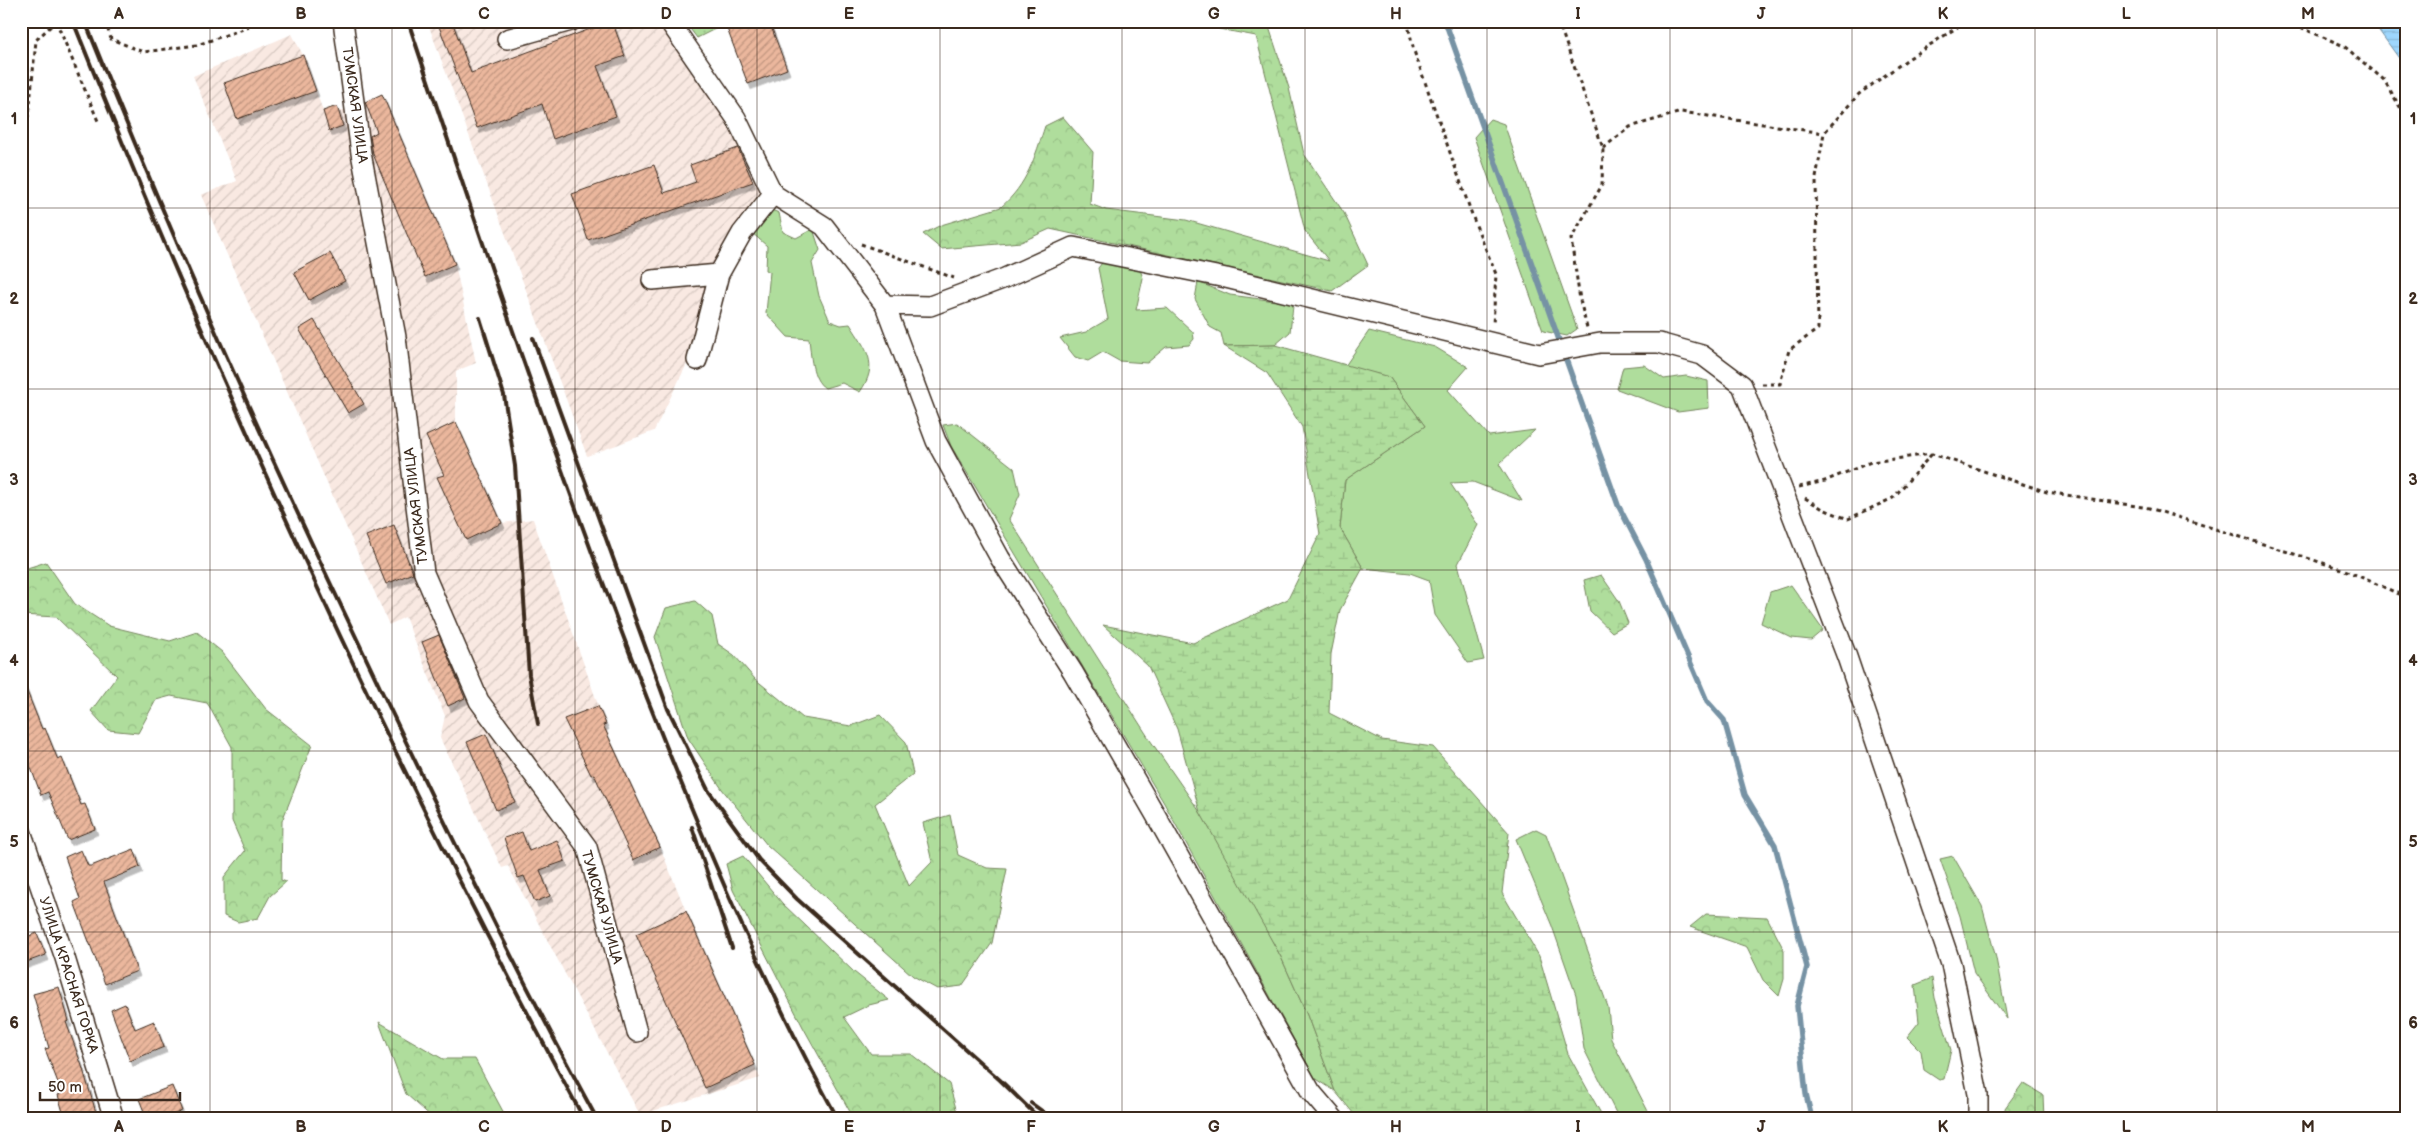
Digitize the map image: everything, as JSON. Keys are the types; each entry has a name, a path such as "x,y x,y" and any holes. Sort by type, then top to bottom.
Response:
{"street":[{"name":"ТУМСКАЯ УЛИЦА","path":"343,21 361,153 396,337 424,573 480,701 587,848 637,1032"},
{"path":"507,39 571,21"},
{"path":"669,21 736,118 773,194 824,226 886,305 936,442 1000,558 1092,705 1311,1092 1334,1119"},
{"path":"697,360 719,274 742,233 773,194"},
{"path":"886,305 930,306 1005,278 1073,247 1226,278 1539,354 1585,346 1659,343 1702,355 1742,385 1785,485 1847,656 1951,964 1978,1094 1978,1119"},
{"path":"652,280 719,274"},
{"name":"УЛИЦА КРАСНАЯ ГОРКА","path":"21,831 65,958 114,1119"}],"path":[{"path":"21,124 29,115 36,40 50,24 56,21 98,121"},
{"path":"105,21 111,39 143,52 197,45 249,27"},
{"path":"1407,21 1414,51 1471,214 1496,274 1492,343"},
{"path":"1558,21 1603,148 1602,185 1571,239 1585,346"},
{"path":"1780,384 1789,350 1818,328 1816,178 1824,133 1859,94 1908,59 1967,21"},
{"path":"2286,21 2344,46 2384,80 2406,117"},
{"path":"1603,148 1630,127 1681,112 1824,133"},
{"path":"830,233 954,278 963,278"},
{"path":"1785,485 1823,509 1848,519 1893,498 1932,454"},
{"path":"1785,485 1825,481 1871,462 1932,454 2047,492 2149,508 2345,570 2406,597"}],"shaded area":[{"path":"427,21 662,21 744,144 767,201 654,431 587,456"},
{"path":"292,34 303,55 323,111 337,106 339,112 382,94 455,264 476,363 456,371 456,422 502,523 533,519 609,736 660,847 686,911 760,1078 640,1115 508,866 502,868 440,738 445,716 405,617 389,625 201,195 237,181 193,76"}],"green space":[{"path":"684,21 731,21 697,38"},
{"path":"1216,21 1267,21 1289,88 1304,154 1344,213 1368,265 1332,291 1050,229 1021,242 941,249 923,234 941,225 1001,207 1024,180 1034,159 1045,126 1063,117 1093,152 1090,204 1106,210 1186,220 1329,261 1305,231 1256,36 1219,29"},
{"path":"1490,119 1504,124 1577,329 1567,336 1543,331 1474,137"},
{"path":"769,209 779,213 783,232 796,238 813,229 820,250 812,263 819,296 830,321 841,325 850,324 868,357 869,373 860,392 842,383 825,388 820,384 814,372 809,339 788,337 766,313 770,272 766,270 767,246 751,232"},
{"path":"1130,262 1138,264 1143,278 1136,310 1167,308 1193,332 1194,339 1189,345 1166,347 1147,363 1119,361 1103,352 1088,361 1075,357 1060,338 1086,332 1108,319 1098,268 1102,263"},
{"path":"1198,282 1230,295 1291,303 1293,306 1290,332 1275,345 1224,346 1221,333 1210,327 1195,299"},
{"path":"1369,331 1435,347 1468,367 1448,390 1489,436 1535,430 1499,464 1522,501 1473,482 1450,483 1478,525 1458,564 1484,660 1468,663 1435,615 1429,580 1410,573 1363,568 1340,528 1345,480 1425,426 1389,377 1345,366"},
{"path":"1275,345 1389,377 1425,426 1345,480 1340,528 1363,568 1340,610 1331,654 1329,713 1382,740 1433,747 1509,833 1502,893 1539,956 1568,1054 1604,1119 1358,1119 1335,1091 1307,1015 1281,957 1200,812 1177,729 1148,666 1103,625 1193,643 1288,599 1320,534 1302,427 1267,373 1224,346"},
{"path":"1644,365 1664,379 1686,376 1708,381 1709,408 1678,412 1617,389 1623,367"},
{"path":"957,423 1014,468 1020,494 1009,519 1150,740 1200,812 1232,866 1281,957 1307,1015 1335,1091 1315,1078 1164,803 951,446 943,425"},
{"path":"46,562 75,604 109,626 170,641 197,632 222,652 266,709 312,745 282,821 281,880 286,882 270,896 258,918 238,922 224,916 224,877 245,851 232,821 232,747 211,709 207,703 171,696 156,700 138,733 108,730 91,711 117,676 56,617 21,615 21,570"},
{"path":"1601,575 1619,601 1628,623 1612,632 1590,611 1584,580"},
{"path":"1791,585 1823,630 1811,640 1792,638 1761,623 1770,592"},
{"path":"695,601 712,616 718,644 734,655 755,679 803,718 851,726 880,715 906,742 913,774 875,804 909,886 932,862 923,823 950,815 958,855 987,868 1007,869 992,943 962,986 937,989 913,976 767,845 722,789 688,738 655,637 666,608"},
{"path":"1536,829 1546,834 1608,1007 1611,1039 1652,1119 1619,1119 1584,1049 1576,995 1552,926 1516,839"},
{"path":"743,856 782,903 854,972 889,1000 869,1005 844,1017 871,1054 911,1054 949,1084 959,1119 854,1119 803,1027 733,890 726,864"},
{"path":"1953,856 1982,906 1996,958 2007,1019 1974,973 1960,916 1940,859"},
{"path":"1706,914 1767,917 1784,950 1784,979 1779,996 1763,980 1747,947 1690,927"},
{"path":"1932,978 1935,998 1951,1050 1944,1079 1939,1080 1924,1070 1921,1051 1907,1037 1919,1022 1915,985"},
{"path":"379,1022 443,1059 475,1059 507,1119 434,1119 406,1094"},
{"path":"2023,1083 2043,1095 2044,1119 2006,1119 2005,1108"}],"water":[{"path":"2372,21 2406,21 2406,68"}],"building":[{"path":"437,21 452,21 471,73 612,21 625,56 597,66 616,116 553,139 542,104 477,128"},
{"path":"738,21 769,21 787,69 748,84 726,26"},
{"path":"303,55 316,91 237,119 224,83"},
{"path":"382,94 455,264 425,277 373,154 370,136 377,132 365,102"},
{"path":"337,106 343,126 329,131 323,111"},
{"path":"738,148 753,182 588,240 572,194 654,165 664,193 696,182 690,165"},
{"path":"330,253 345,281 309,300 294,272"},
{"path":"314,320 364,404 348,413 299,329"},
{"path":"456,422 502,523 466,540 437,477 444,475 426,436"},
{"path":"394,525 413,573 386,584 366,536"},
{"path":"439,635 465,698 448,706 422,642"},
{"path":"22,679 42,729 45,728 58,760 62,758 81,805 85,804 95,829 68,840 48,792 41,795 21,741"},
{"path":"598,706 606,724 603,725 660,847 633,860 594,774 591,775 564,719"},
{"path":"486,734 515,802 496,810 467,742"},
{"path":"522,832 529,851 557,840 565,861 540,870 550,896 535,902 524,876 518,878 504,838"},
{"path":"134,849 140,867 104,882 137,971 105,984 74,902 80,899 65,857 81,850 88,866 91,866"},
{"path":"686,911 755,1065 705,1088 636,934"},
{"path":"37,933 46,955 21,964 21,939"},
{"path":"59,987 69,1021 66,1022 98,1119 65,1119 58,1095 62,1093 45,1049 49,1048 33,994"},
{"path":"125,1004 135,1029 154,1021 164,1047 130,1061 111,1010"},
{"path":"172,1086 182,1111 162,1119 147,1119 139,1099"}],"waterway":[{"path":"1445,21 1618,505 1646,559 1707,701 1724,720 1745,795 1775,845 1807,967 1797,1006 1806,1094 1812,1119"}],"railway":[{"path":"73,21 189,301 313,578 444,850 584,1119"},
{"path":"85,21 185,262 291,499 478,889 597,1119"},
{"path":"408,21 553,446 647,698 690,805 760,964 838,1119"},
{"path":"480,318 504,395 515,466 529,675 538,724"},
{"path":"533,338 668,709 708,790 759,860 797,899 1000,1080 1040,1119"},
{"path":"692,827 732,948"},
{"path":"1031,1103 1053,1119"}]}
